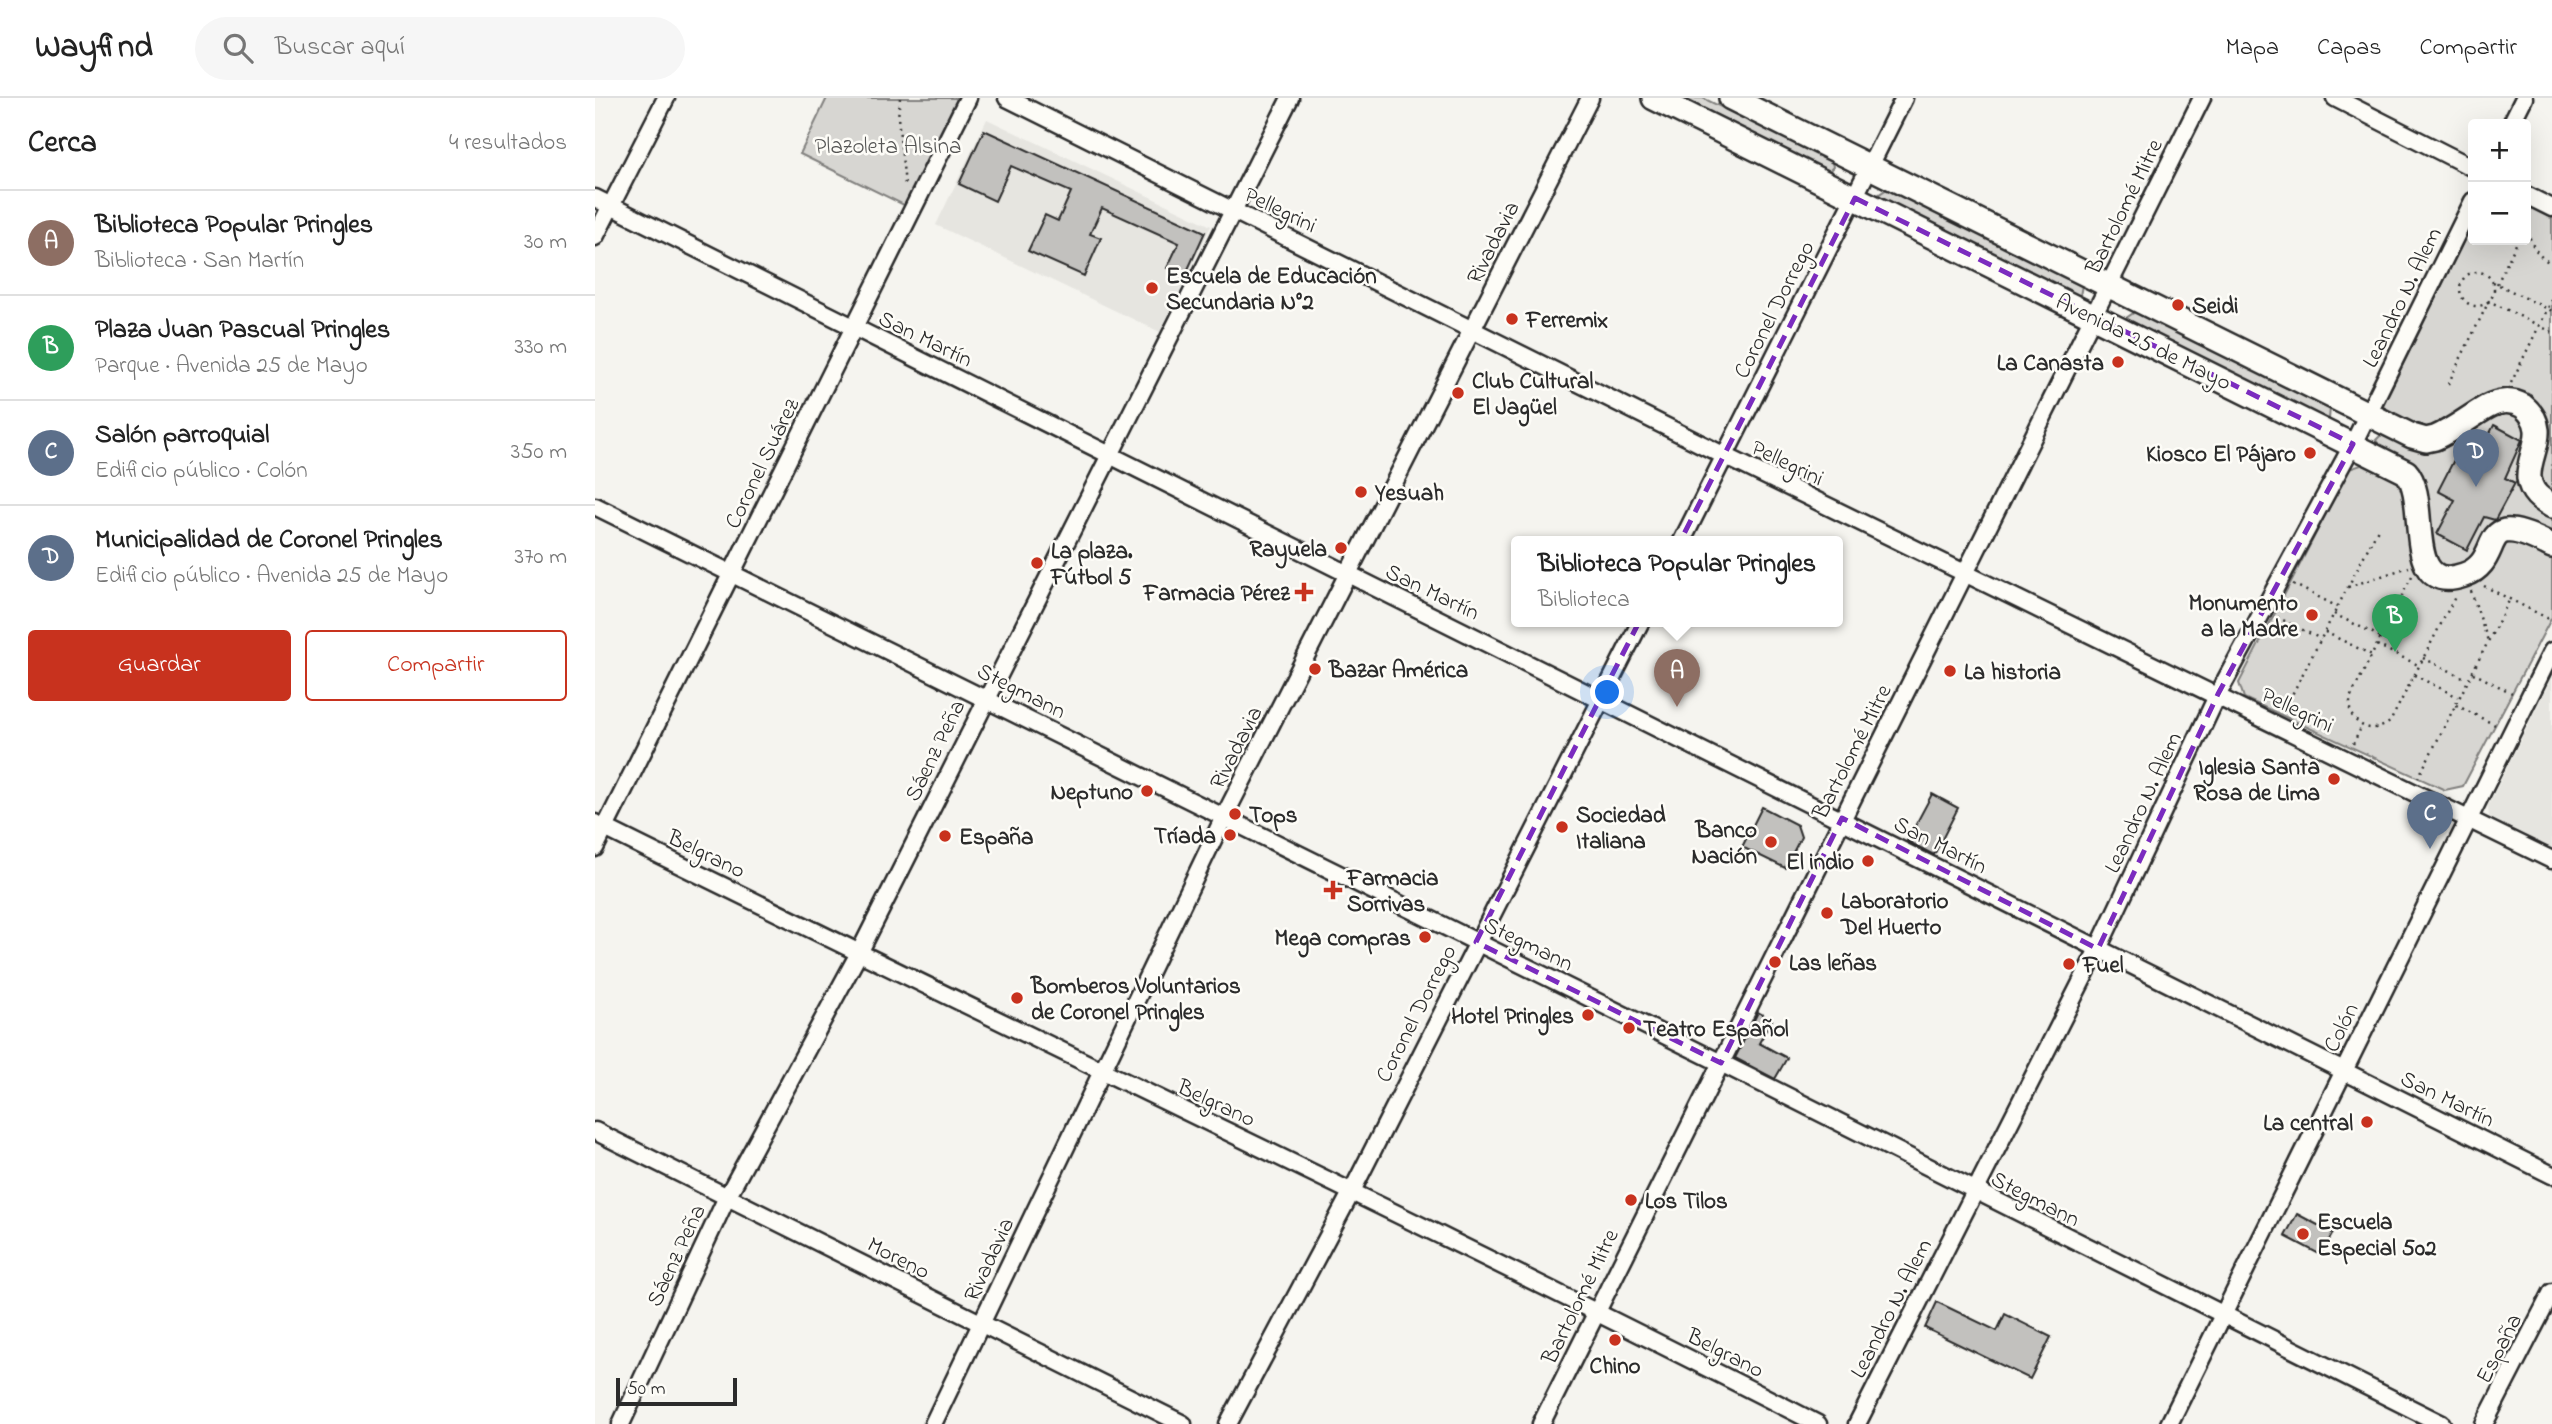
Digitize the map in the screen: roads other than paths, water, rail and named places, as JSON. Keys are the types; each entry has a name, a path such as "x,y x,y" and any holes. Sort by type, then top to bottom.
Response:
{"main road":[{"name":"Avenida 25 de Mayo","path":"1654,98 2353,444 2412,478 2419,513 2422,559 2437,574 2456,577 2473,570 2495,537 2509,530 2521,530 2552,546"},
{"name":"Avenida 25 de Mayo","path":"1731,98 2368,414 2426,440 2444,435 2489,406 2507,401 2519,404 2533,413 2541,430 2540,447 2530,469 2530,481 2539,499 2552,506"}],"street":[{"path":"595,237 666,98"},
{"name":"Coronel Suárez","path":"595,848 600,826 732,572 968,98"},
{"name":"Pellegrini","path":"1007,98 1725,456 2218,694 2552,860"},
{"name":"Sáenz Peña","path":"621,1424 727,1197 859,953 985,698 1290,98"},
{"name":"Rivadavia","path":"933,1424 1224,817 1590,98"},
{"name":"Coronel Dorrego","path":"1685,536 1904,98"},
{"name":"Bartolomé Mitre","path":"1541,1424 2202,98"},
{"path":"2336,98 2468,166"},
{"path":"2514,119 2524,98"},
{"name":"San Martín","path":"595,198 1842,818 2552,1175"},
{"path":"2531,198 2552,208"},
{"name":"Leandro N. Alem","path":"1857,1424 2098,949 2218,694 2353,444 2468,211"},
{"name":"Stegmann","path":"595,506 1721,1063 1973,1192 2442,1424"},
{"name":"Coronel Dorrego","path":"1228,1424 1352,1191 1638,627"},
{"name":"Colón","path":"2169,1424 2552,651"},
{"name":"Belgrano","path":"600,826 1101,1073 1352,1191 1597,1311 1818,1424"},
{"name":"Moreno","path":"595,1131 1183,1424"},
{"name":"España","path":"2484,1424 2552,1292"}],"place":[{"name":"Escuela de Educación Secundaria N°2","path":"1152,288"},
{"name":"Seidi","path":"2178,305"},
{"name":"Ferremix","path":"1512,319"},
{"name":"La Canasta","path":"2118,362"},
{"name":"Club Cultural El Jagüel","path":"1458,393"},
{"name":"Kiosco El Pájaro","path":"2310,453"},
{"name":"Municipalidad de Coronel Pringles","path":"2476,487"},
{"name":"Yesuah","path":"1361,492"},
{"name":"Rayuela","path":"1341,548"},
{"name":"La plaza. Fútbol 5","path":"1037,563"},
{"name":"Farmacia Pérez","path":"1304,592"},
{"name":"Monumento a la Madre","path":"2312,615"},
{"name":"Plaza Juan Pascual Pringles","path":"2395,652"},
{"name":"Bazar América","path":"1315,669"},
{"name":"La historia","path":"1950,671"},
{"name":"Biblioteca Popular Pringles","path":"1677,707"},
{"name":"Iglesia Santa Rosa de Lima","path":"2334,779"},
{"name":"Neptuno","path":"1147,791"},
{"name":"Tops","path":"1235,814"},
{"name":"Sociedad Italiana","path":"1562,827"},
{"name":"Tríada","path":"1230,835"},
{"name":"España","path":"945,836"},
{"name":"Banco Nación","path":"1771,842"},
{"name":"Salón parroquial","path":"2430,849"},
{"name":"El indio","path":"1868,861"},
{"name":"Farmacia Sorrivas","path":"1333,890"},
{"name":"Laboratorio Del Huerto","path":"1827,913"},
{"name":"Mega compras","path":"1425,937"},
{"name":"Las leñas","path":"1775,962"},
{"name":"Fuel","path":"2069,964"},
{"name":"Bomberos Voluntarios de Coronel Pringles","path":"1017,998"},
{"name":"Hotel Pringles","path":"1588,1015"},
{"name":"Teatro Español","path":"1629,1028"},
{"name":"La central","path":"2367,1122"},
{"name":"Los Tilos","path":"1631,1200"},
{"name":"Escuela Especial 502","path":"2303,1234"},
{"name":"Chino","path":"1615,1340"}],"park label":[{"name":"Plazoleta Alsina","path":"888,145"}]}
